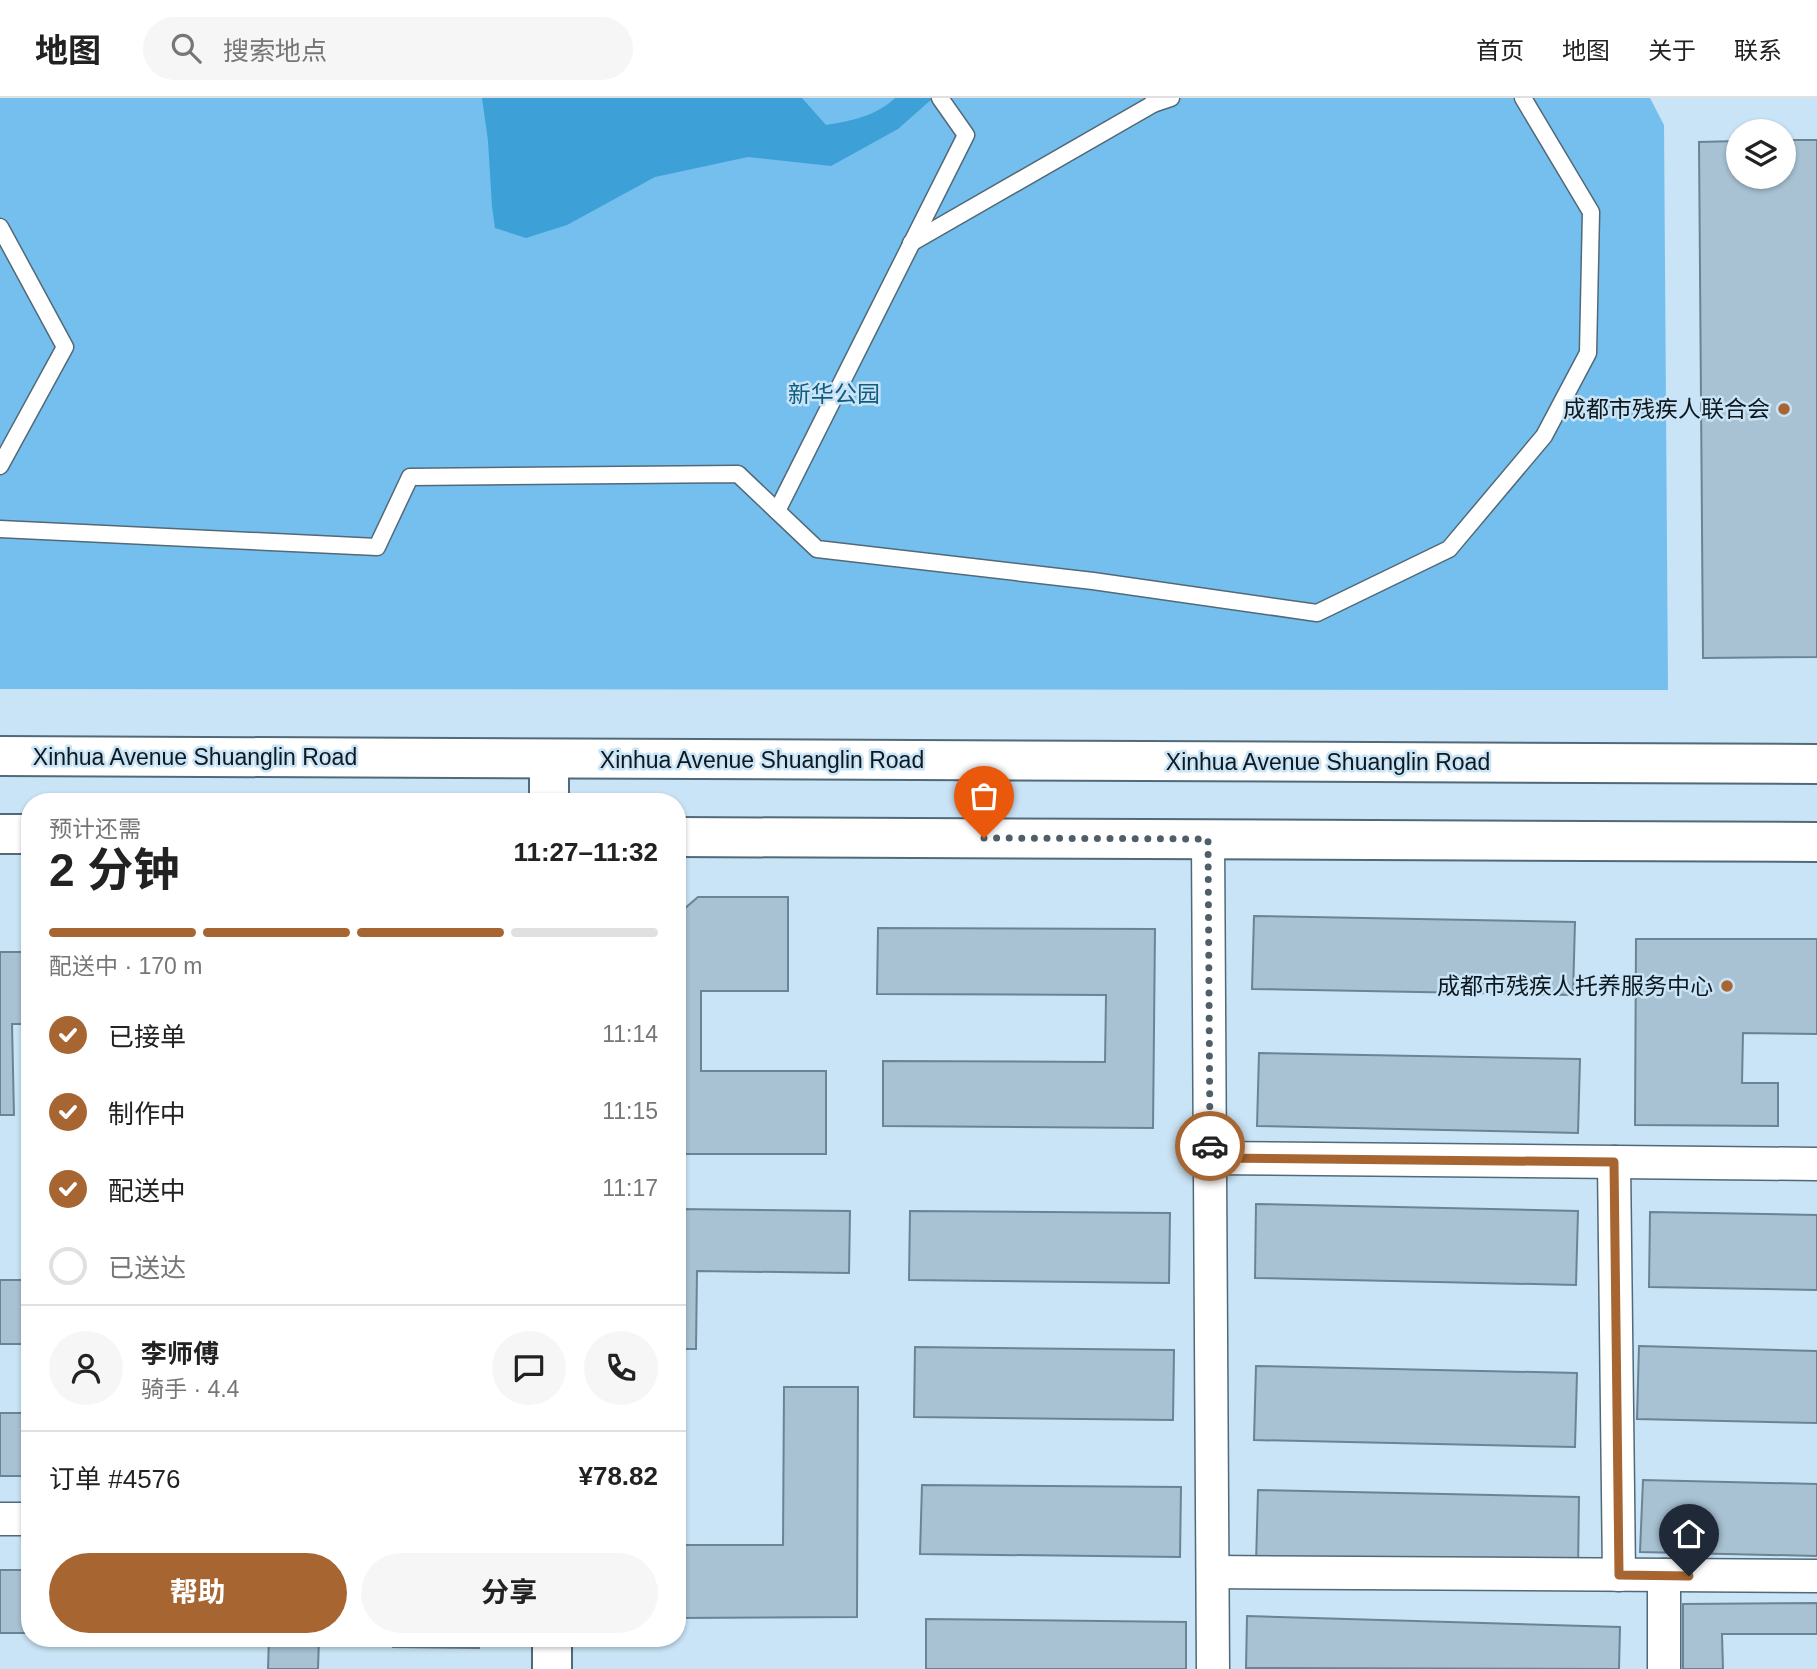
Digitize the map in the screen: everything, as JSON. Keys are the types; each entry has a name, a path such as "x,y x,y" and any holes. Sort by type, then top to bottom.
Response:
{"main road":[{"name":"Xinhua Avenue Shuanglin Road","path":"0,756 1817,764"},
{"path":"549,793 550,759"},
{"path":"0,834 21,834"},
{"path":"686,837 1817,842"},
{"path":"552,1647 552,1669"}],"street":[{"path":"1208,839 1213,1669"},
{"path":"1210,1158 1817,1164"},
{"path":"1614,1162 1619,1575"},
{"path":"0,1519 21,1520"},
{"path":"1213,1572 1817,1576"},
{"path":"1664,1575 1664,1669"}],"lane":[{"path":"777,511 966,135 940,98"},
{"path":"911,243 1153,101 1171,98"},
{"path":"0,529 377,547 410,477 738,474 817,549 1093,582 1317,613 1449,549 1544,436 1588,354 1591,212 1522,98"},
{"path":"0,227 65,347 0,466"}],"green space":[{"name":"新华公园","path":"0,98 1650,98 1664,125 1668,690 0,689"}],"shaded area":[{"path":"482,98 802,98 826,125 871,113 895,98 933,98 898,129 831,166 748,157 655,177 567,225 526,238 495,228"}],"building":[{"path":"1796,140 1817,140 1817,657 1703,658 1699,142 1726,141 1726,189 1796,189"},
{"path":"698,897 788,897 788,991 701,991 701,1071 826,1071 826,1154 686,1154 686,907"},
{"path":"1254,916 1575,922 1573,995 1252,989"},
{"path":"878,928 1155,929 1153,1128 883,1126 883,1061 1105,1062 1106,995 877,994"},
{"name":"成都市残疾人托养服务中心","path":"1636,939 1817,939 1817,1034 1743,1033 1742,1083 1778,1083 1778,1126 1635,1125"},
{"path":"0,952 21,952 21,1024 12,1024 14,1115 0,1115"},
{"path":"1259,1053 1580,1059 1578,1133 1257,1126"},
{"path":"1256,1204 1578,1211 1576,1285 1255,1278"},
{"path":"686,1209 850,1211 849,1273 697,1271 696,1349 686,1349"},
{"path":"910,1211 1170,1213 1169,1283 909,1280"},
{"path":"1650,1212 1817,1215 1817,1290 1649,1287"},
{"path":"0,1280 21,1280 21,1344 0,1344"},
{"path":"1639,1346 1817,1351 1817,1423 1637,1419"},
{"path":"915,1347 1174,1350 1173,1420 914,1417"},
{"path":"1256,1366 1577,1373 1575,1447 1254,1440"},
{"path":"784,1387 858,1387 857,1617 686,1618 686,1545 783,1545"},
{"path":"0,1413 21,1413 21,1476 0,1476"},
{"path":"1643,1480 1817,1484 1817,1556 1640,1552"},
{"path":"922,1485 1181,1487 1180,1557 920,1554"},
{"path":"1258,1490 1579,1497 1578,1570 1256,1564"},
{"path":"0,1570 21,1570 21,1633 0,1633"},
{"path":"1817,1603 1817,1634 1722,1634 1723,1669 1683,1669 1683,1604"},
{"path":"1247,1616 1620,1627 1619,1669 1246,1668"},
{"path":"926,1619 1186,1622 1186,1669 926,1669"},
{"path":"269,1647 319,1647 318,1669 268,1669"},
{"path":"393,1647 479,1647 479,1648"}],"way so far":[{"path":"984,838 1208,839 1210,1146"}],"place":[{"name":"成都市残疾人联合会","path":"1784,409"},
{"name":"成都市残疾人托养服务中心","path":"1727,986"}],"route":[{"path":"1210,1146 1210,1158 1614,1162 1619,1575 1689,1576"}]}
